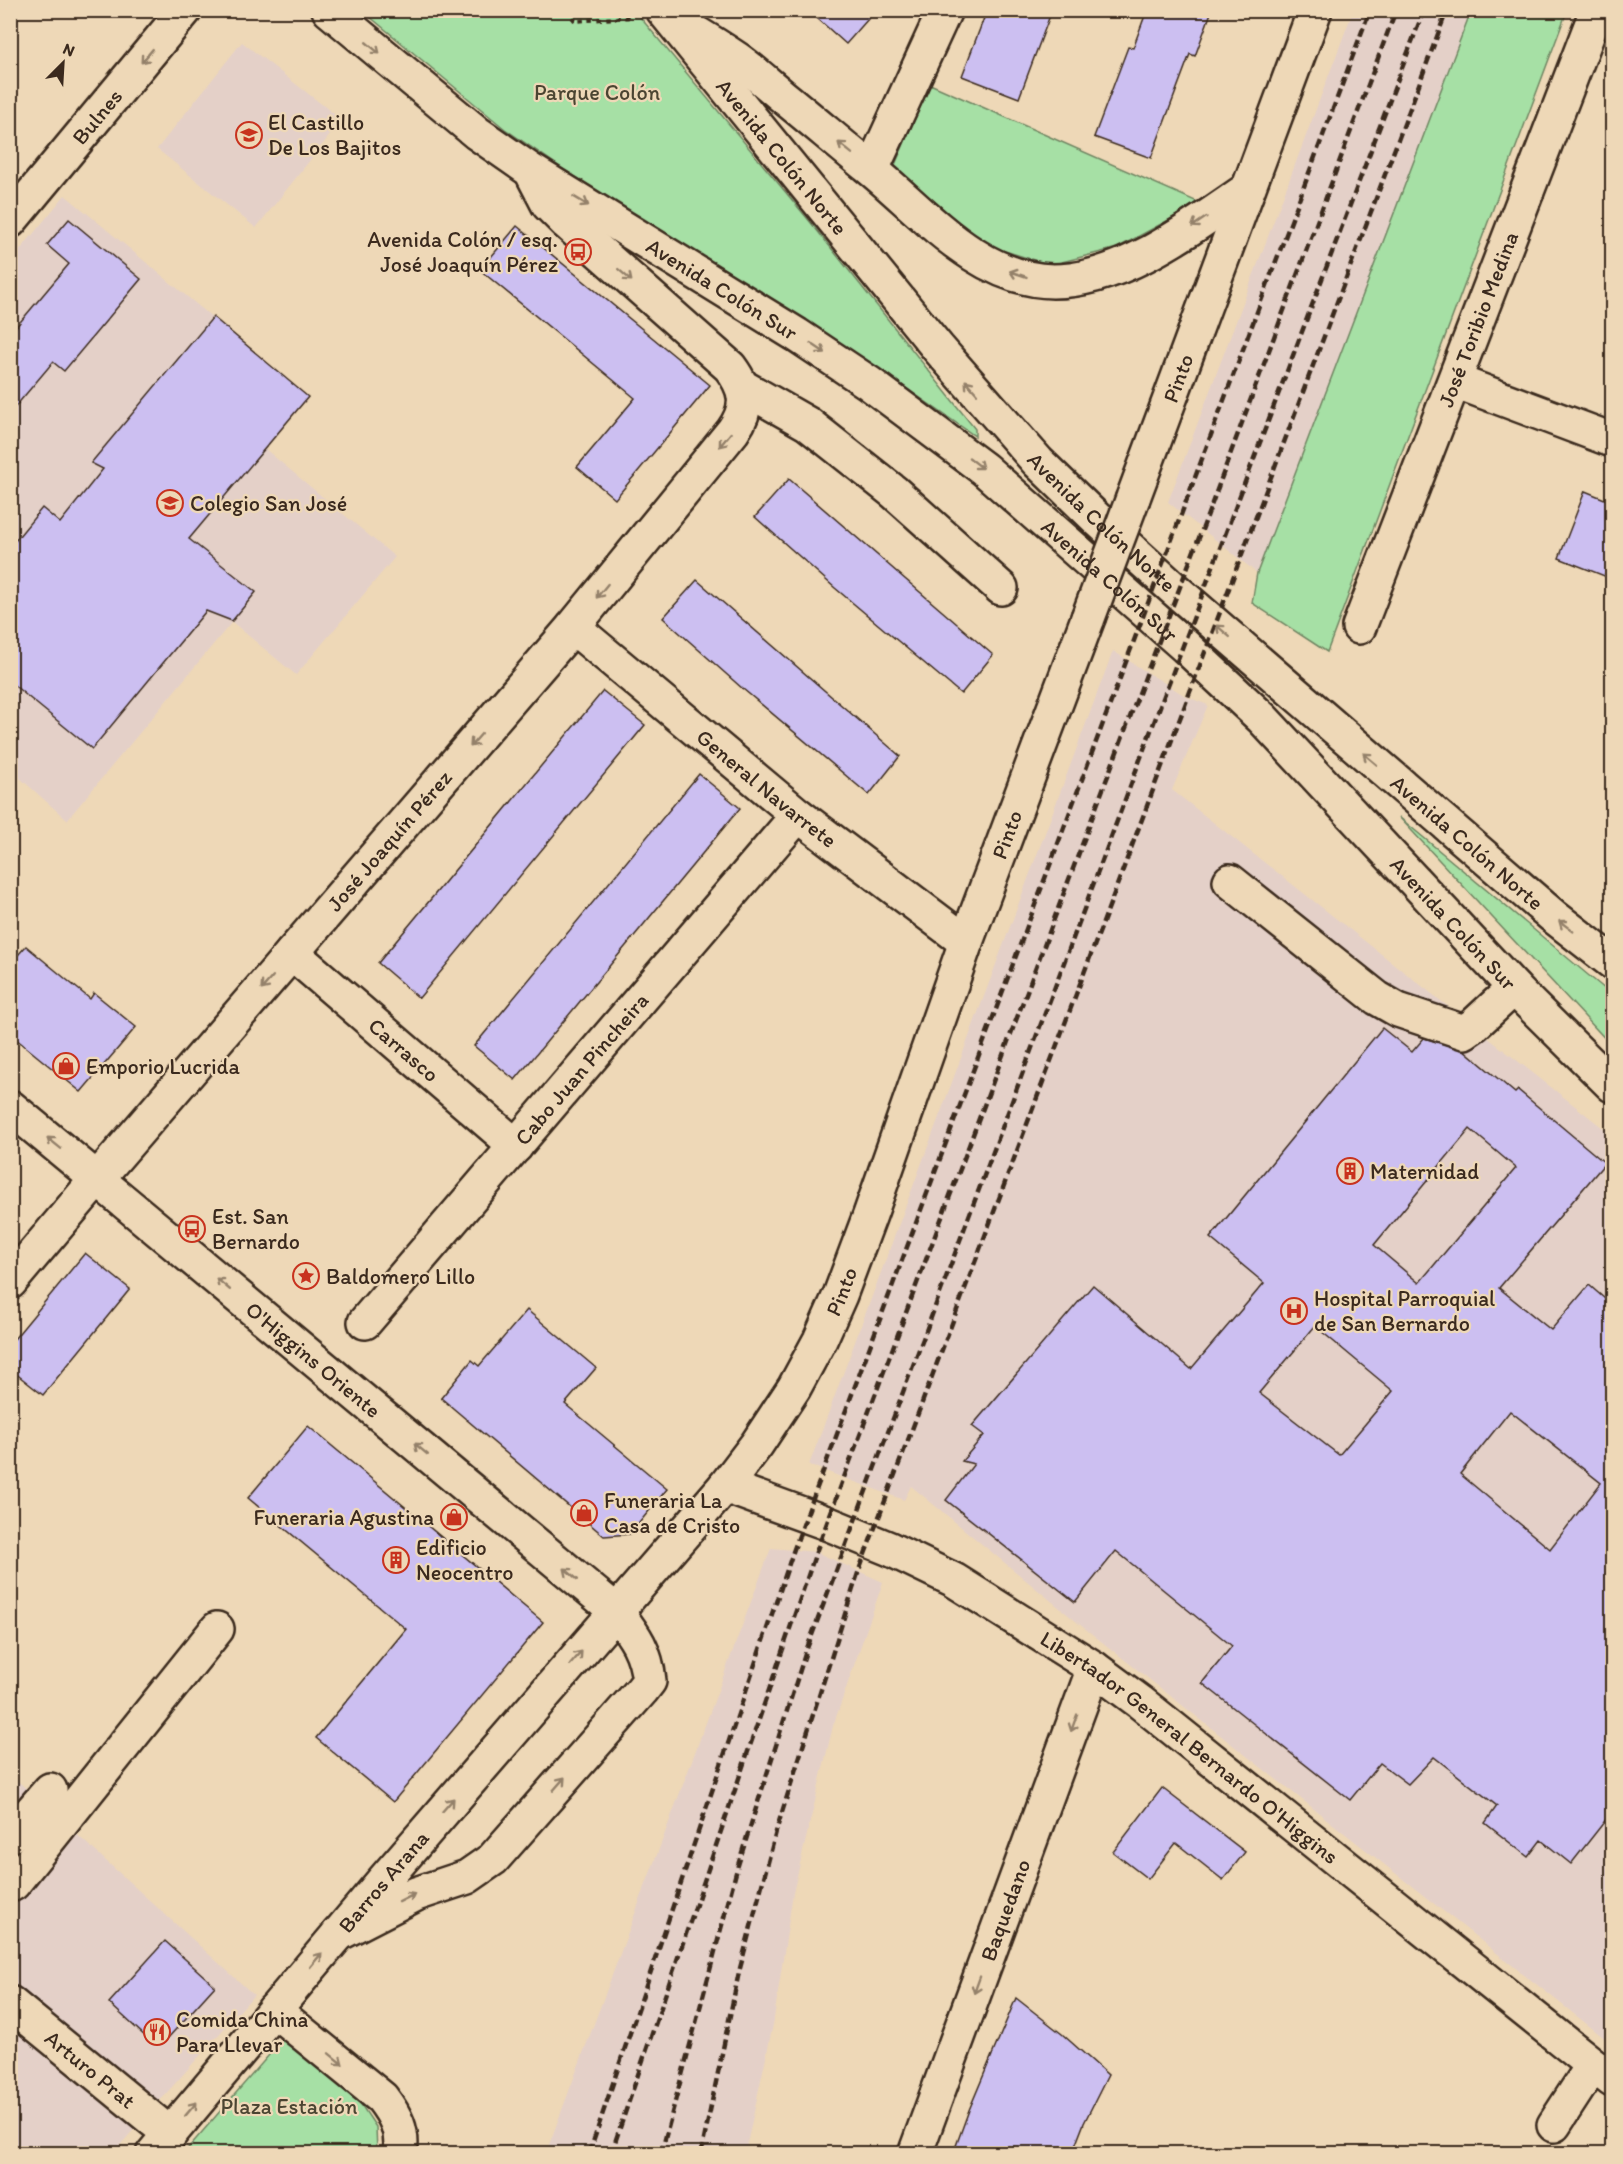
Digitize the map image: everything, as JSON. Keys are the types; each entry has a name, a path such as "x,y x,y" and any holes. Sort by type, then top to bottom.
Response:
{"main road":[{"name":"Bulnes","path":"10,221 185,10"},
{"name":"Avenida Colón Sur","path":"328,10 477,133 530,170 797,335 869,383 984,469 1186,647 1262,718 1514,988 1612,1085"},
{"path":"872,169 945,10"},
{"name":"Pinto","path":"616,1611 725,1486 777,1415 820,1340 870,1215 966,942 1315,10"},
{"name":"José Toribio Medina","path":"1359,627 1597,10"},
{"path":"665,12 739,60 872,169 936,227 981,259 1027,278 1052,281 1107,271 1188,229 1248,189"},
{"name":"Avenida Colón Norte","path":"665,12 938,348 1038,462 1182,596 1553,916 1612,962"},
{"name":"Avenida Colón Sur","path":"530,170 548,204 599,252 723,359 743,387 808,424 894,492 1001,588"},
{"path":"1455,381 1612,441"},
{"name":"José Joaquín Pérez","path":"10,1282 573,627 737,424 745,402 743,387"},
{"name":"General Navarrete","path":"573,627 798,815 966,942"},
{"name":"Cabo Juan Pincheira","path":"365,1322 798,815"},
{"path":"1230,881 1377,998 1398,1010 1464,1032 1514,988"},
{"name":"Carrasco","path":"292,953 516,1146"},
{"name":"O'Higgins Oriente","path":"10,1107 616,1611 637,1639 647,1667 649,1681 493,1859 467,1876 416,1894 337,1935"},
{"name":"Libertador General Bernardo O'Higgins","path":"725,1486 824,1522 918,1562 954,1580 1094,1668 1149,1709 1603,2072"},
{"name":"Barros Arana","path":"161,2144 337,1935 616,1611"},
{"path":"10,1884 13,1884 217,1629"},
{"name":"Baquedano","path":"915,2154 1094,1668"},
{"path":"10,1836 50,1790"},
{"name":"Arturo Prat","path":"10,2003 161,2144"},
{"path":"274,2010 382,2098 393,2112 400,2127 402,2145 400,2154"},
{"path":"1554,2125 1603,2072"}],"path":[{"path":"567,10 575,21 665,12"}],"shaded area":[{"path":"1353,11 1471,11 1257,573 1168,502"},
{"name":"El Castillo De Los Bajitos","path":"242,42 342,120 256,228 157,149"},
{"name":"Colegio San José","path":"65,195 308,397 265,449 395,557 296,675 232,622 67,820 11,770 11,261"},
{"name":"Hospital Parroquial de San Bernardo","path":"1113,651 1187,697 1208,705 1172,790 1612,1135 1612,2044 1083,1627 911,1486 904,1500 809,1465"},
{"path":"771,1548 816,1552 883,1582 833,1726 793,1893 773,2025 745,2153 546,2153"},
{"path":"10,1774 254,1995 113,2153 11,2153"}],"green space":[{"name":"Parque Colón","path":"363,11 635,11 812,224 975,429 975,436 870,363 566,171 505,129"},
{"path":"1471,11 1567,11 1327,652 1252,603 1257,573"},
{"path":"930,84 1200,203 1117,248 1050,265 986,245 894,167"},
{"path":"1399,817 1612,995 1612,1046"},
{"name":"Plaza Estación","path":"282,2040 354,2094 376,2127 377,2153 183,2154"}],"building":[{"path":"808,10 876,10 846,44"},
{"path":"987,10 1052,10 1019,98 962,76"},
{"path":"1147,10 1212,10 1195,56 1190,54 1151,158 1094,137 1128,47 1133,48"},
{"path":"69,219 141,279 64,371 53,362 10,413 10,334 69,264 47,245"},
{"path":"517,226 710,385 615,499 577,467 635,398 480,270"},
{"path":"213,317 308,397 189,539 256,592 232,621 206,611 92,749 10,682 10,547 42,508 60,523 103,469 91,463"},
{"path":"789,479 993,655 961,694 755,517"},
{"path":"1585,491 1612,502 1612,579 1559,558"},
{"path":"697,580 900,756 869,795 663,618"},
{"path":"603,691 645,725 419,998 378,963"},
{"path":"699,774 740,808 515,1080 474,1046"},
{"path":"26,946 90,999 94,993 136,1027 81,1092 10,1034 10,964"},
{"path":"1382,1028 1412,1052 1424,1038 1464,1050 1515,1093 1518,1090 1605,1163 1499,1288 1551,1330 1589,1285 1612,1305 1612,1812 1571,1864 1541,1840 1528,1857 1485,1823 1497,1806 1434,1757 1408,1784 1380,1763 1350,1800 1202,1683 1232,1646 1116,1551 1075,1602 946,1500 974,1464 962,1461 984,1435 972,1426 1093,1285 1191,1369 1264,1283 1210,1238","holes":["1470,1129 1516,1168 1419,1283 1374,1245","1315,1326 1393,1391 1339,1455 1259,1393","1510,1411 1601,1483 1550,1549 1460,1474"]},
{"path":"85,1253 130,1289 43,1395 10,1369 10,1344"},
{"path":"527,1310 596,1368 565,1404 667,1489 630,1534 604,1536 441,1398 472,1360 479,1366"},
{"name":"Edificio Neocentro","path":"308,1426 543,1622 393,1802 316,1738 406,1629 248,1498"},
{"path":"1162,1788 1245,1852 1223,1880 1176,1843 1148,1879 1113,1852"},
{"path":"165,1941 215,1986 167,2039 147,2038 109,2003"},
{"path":"1016,1998 1062,2034 1108,2075 1084,2123 1072,2154 953,2154 969,2110"}],"railway":[{"path":"589,2154 794,1549 1370,10"},
{"path":"611,2154 816,1552 1396,10"},
{"path":"661,2154 738,1865 806,1651 1424,10"},
{"path":"701,2154 739,1972 777,1828 859,1570 1447,10"}],"place":[{"name":"El Castillo De Los Bajitos","path":"249,135"},
{"name":"Avenida Colón / esq. José Joaquín Pérez","path":"578,252"},
{"name":"Colegio San José","path":"170,503"},
{"name":"Emporio Lucrida","path":"66,1066"},
{"name":"Maternidad","path":"1350,1171"},
{"name":"Est. San Bernardo","path":"192,1229"},
{"name":"Baldomero Lillo","path":"306,1276"},
{"name":"Hospital Parroquial de San Bernardo","path":"1294,1311"},
{"name":"Funeraria La Casa de Cristo","path":"584,1513"},
{"name":"Funeraria Agustina","path":"454,1517"},
{"name":"Edificio Neocentro","path":"396,1560"},
{"name":"Comida China Para Llevar","path":"157,2032"}]}
